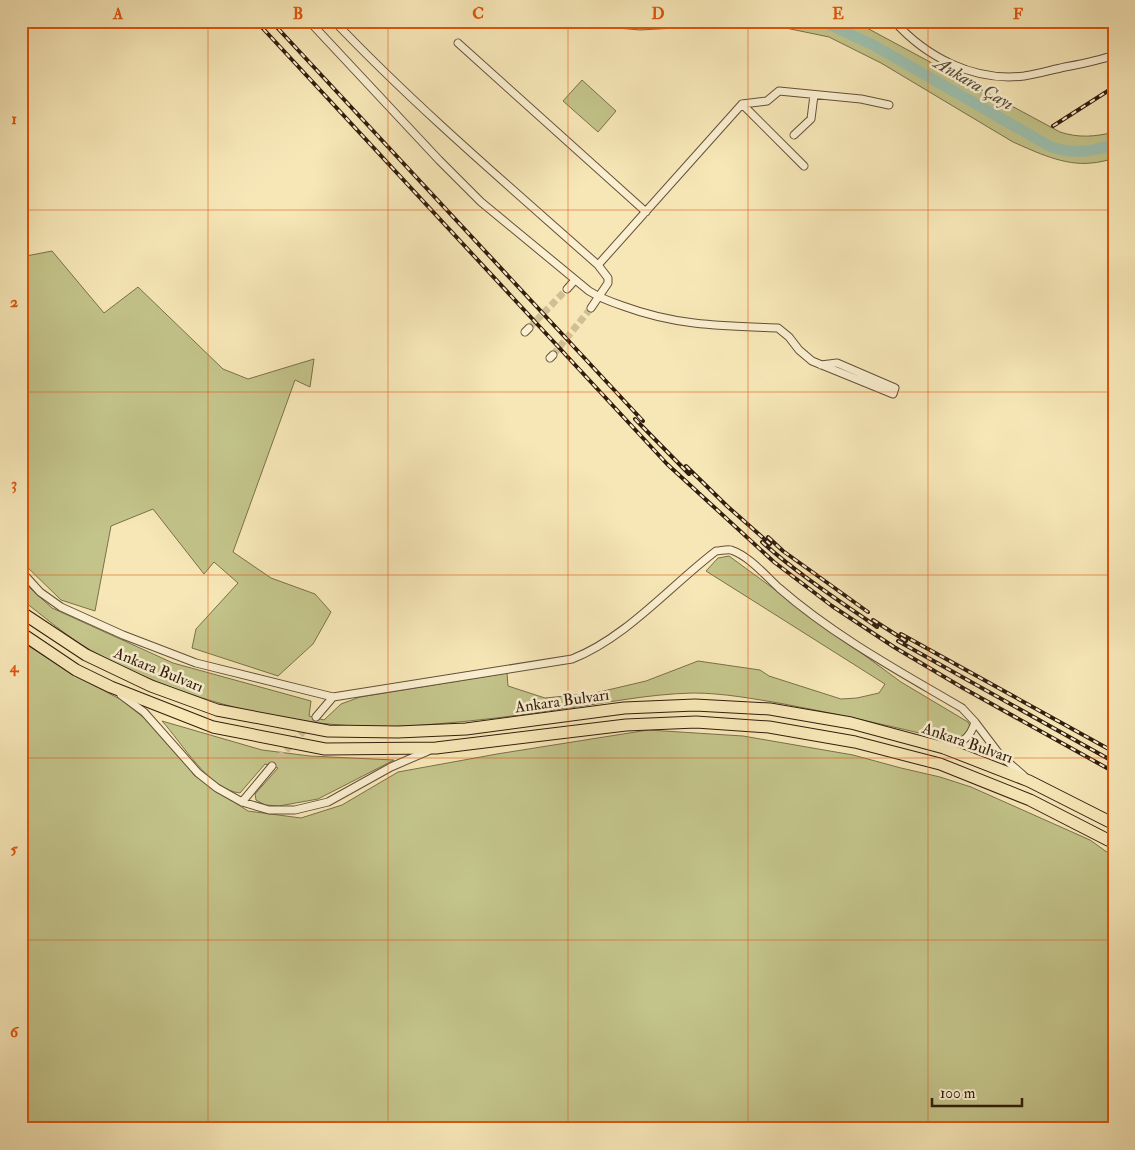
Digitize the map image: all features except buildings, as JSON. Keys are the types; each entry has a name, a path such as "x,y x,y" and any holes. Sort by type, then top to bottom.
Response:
{"main road":[{"name":"Ankara Bulvarı","path":"21,612 86,655 151,686 217,710 328,731 398,732 466,729 624,708 696,705 770,710 851,723 944,748 1029,781 1114,824"},
{"name":"Ankara Bulvarı","path":"21,633 76,670 111,687 213,727 325,749 436,748 626,725 696,722 769,727 855,742 940,764 1030,800 1114,843"}],"street":[{"path":"309,21 439,160 481,202 599,298 662,319 693,324 778,328 812,361 821,365 893,394 895,388 838,363 821,365"},
{"path":"334,21 367,55 450,133 598,265 608,278 608,283 591,308"},
{"path":"894,21 902,31 926,51 952,64 981,74 1022,76 1104,59 1114,55"},
{"path":"458,43 646,212"},
{"path":"598,265 742,104 768,101 779,91 860,99 889,105"},
{"path":"794,134 811,119 814,95"},
{"path":"742,104 804,166"},
{"path":"568,289 576,280"},
{"path":"21,571 40,592 61,606 123,635 196,663 332,697 572,659 588,653 607,640 716,551 730,550 747,560 826,624 863,649 962,708 1000,755 1029,781"},
{"path":"111,687 144,712 198,773 217,788 242,802 269,810 296,810 328,802 391,767 436,748"},
{"path":"316,718 332,697"},
{"path":"944,748 962,741 972,734 975,722"},
{"path":"242,802 272,766"}],"green space":[{"path":"585,21 854,21 1060,132 1087,136 1114,132 1114,159 1094,163 1071,162 1031,150 1013,142 881,63 829,37 781,27 746,24 640,30 606,27"},
{"path":"582,80 616,111 598,132 563,101"},
{"path":"52,251 104,313 138,287 223,369 248,379 314,359 310,387 295,380 233,552 271,578 315,594 331,612 313,644 278,676 192,648 196,629 238,583 214,562 204,574 153,509 111,526 95,611 61,600 21,561 21,257"},
{"path":"729,556 901,682 968,722 971,728 959,738 944,739 784,704 704,693 641,697 572,708 435,724 390,727 300,721 211,701 168,686 78,643 21,599 21,580 52,608 173,663 311,701 309,716 324,720 341,704 360,697 507,673 508,686 545,698 595,693 646,681 698,661 760,670 769,676 841,699 857,698 879,693 885,684 706,571 718,558"},
{"path":"21,641 77,677 120,699 148,721 167,740 195,776 248,811 301,818 342,805 398,772 648,730 743,736 853,755 940,777 971,787 1090,840 1111,855 1114,893 1114,1129 21,1129"},
{"path":"162,721 262,750 310,756 394,760 318,799 279,806 265,805 256,800 255,794 278,768 265,764 240,793 229,790 207,775"}],"waterway":[{"name":"Ankara Çayı","path":"822,21 875,46 1051,147 1067,151 1082,151 1114,144"}],"tunnel":[{"path":"529,328 567,289"},
{"path":"553,355 591,308"},
{"path":"272,766 316,717"}],"railway":[{"path":"256,21 667,464 774,562 832,606 894,647 963,688 1114,772"},
{"path":"271,21 643,421"},
{"path":"1053,126 1114,87"},
{"path":"635,419 689,474"},
{"path":"686,466 770,544"},
{"path":"768,537 783,551 868,612"},
{"path":"762,542 804,576 877,627"},
{"path":"873,620 906,641"},
{"path":"901,634 1114,752"},
{"path":"898,641 1114,762"}]}
